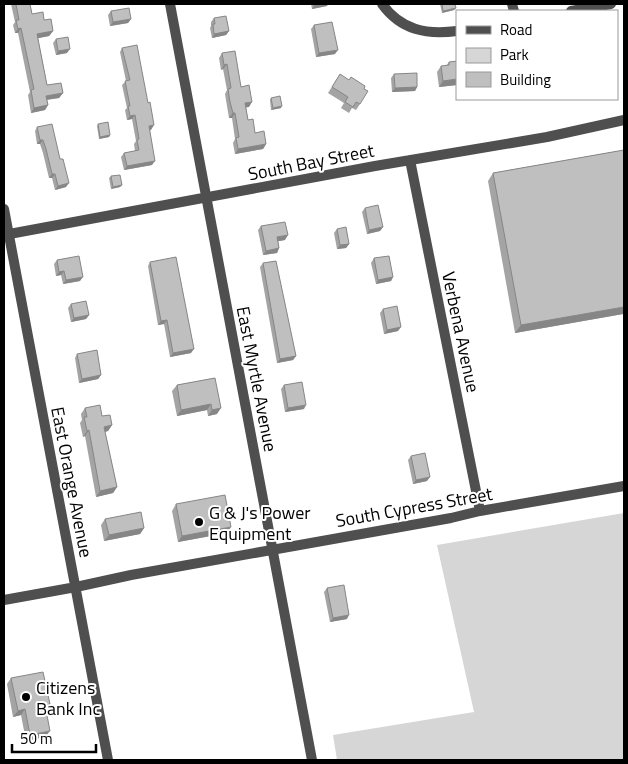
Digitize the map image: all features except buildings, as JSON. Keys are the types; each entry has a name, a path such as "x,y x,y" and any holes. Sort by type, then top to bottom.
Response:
{"street":[{"name":"East Myrtle Avenue","path":"170,4 312,760"},
{"path":"382,4 393,17 416,30 428,33 456,31"},
{"path":"577,10 611,4"},
{"name":"South Bay Street","path":"6,235 410,160 547,137 624,120"},
{"name":"Verbena Avenue","path":"410,160 480,512"},
{"name":"East Orange Avenue","path":"4,209 6,235 76,587 108,760"},
{"name":"South Cypress Street","path":"4,600 272,549 624,486"}],"green space":[{"path":"624,513 624,760 337,760 333,735 474,712 437,545"}],"place":[{"name":"G & J's Power Equipment","path":"199,522"},
{"name":"Citizens Bank Inc","path":"26,697"}]}
